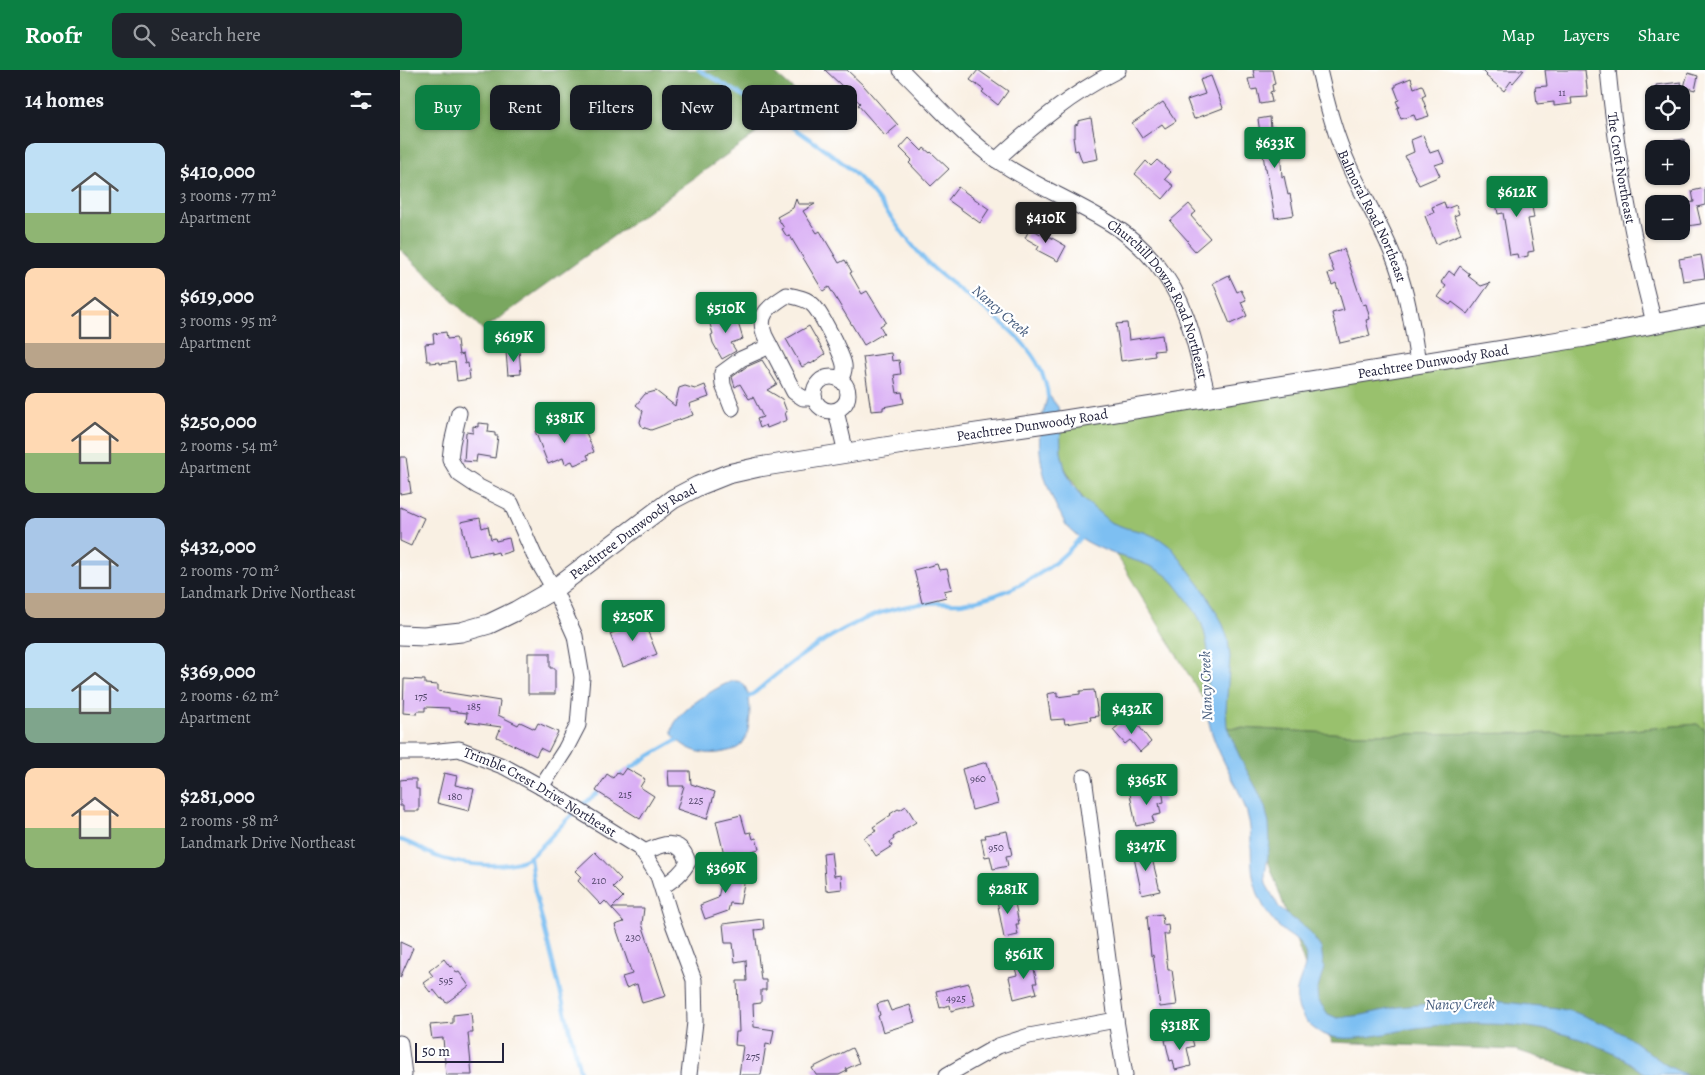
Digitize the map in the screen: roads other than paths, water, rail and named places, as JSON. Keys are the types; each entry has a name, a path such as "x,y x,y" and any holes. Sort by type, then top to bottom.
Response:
{"main road":[{"name":"Peachtree Dunwoody Road","path":"400,635 424,636 461,632 489,624 516,612 554,589 673,499 728,474 846,453 1585,337 1705,314"}],"street":[{"name":"Churchill Downs Road Northeast","path":"901,70 972,140 996,160 1018,174 1111,224 1151,258 1171,284 1186,314 1208,397"},
{"path":"996,160 1034,124 1062,104 1118,70"},
{"name":"Balmoral Road Northeast","path":"1319,70 1329,113 1339,142 1361,191 1381,226 1397,264 1411,313 1418,364"},
{"name":"The Croft Northeast","path":"1608,70 1612,108 1627,200 1642,278 1654,324"},
{"path":"814,398 803,398 794,392 761,327 766,310 787,295 805,299 818,311 844,364 844,373 840,380"},
{"path":"732,408 723,385 722,373 740,359 770,346"},
{"path":"830,376 840,380 846,386 848,392 847,400 836,411 828,412 822,410 815,403 814,388 822,379 830,376"},
{"path":"836,411 846,453"},
{"path":"459,413 450,459 459,474 476,486 511,503 534,555 554,589 575,636 582,676 578,726 541,787"},
{"name":"Trimble Crest Drive Northeast","path":"400,752 458,749 505,766 642,849 662,886 672,921 694,980 695,1022 689,1075"},
{"path":"1084,777 1125,1075"},
{"path":"643,852 663,844 676,845 686,854 688,862 685,868 680,874 662,886"},
{"path":"947,1075 998,1046 1029,1036 1116,1020"},
{"path":"400,1043 404,1075"}],"water":[{"path":"1048,394 1058,407 1061,452 1065,469 1083,499 1110,522 1144,532 1160,539 1172,548 1205,592 1222,622 1228,639 1230,657 1226,710 1227,727 1241,760 1265,807 1269,824 1270,842 1265,875 1266,884 1280,909 1307,929 1321,948 1324,968 1317,992 1318,1000 1328,1014 1337,1018 1398,1007 1451,1002 1504,1002 1557,1008 1574,1012 1607,1025 1628,1037 1666,1065 1686,1075 1647,1074 1626,1060 1591,1043 1552,1031 1525,1027 1498,1024 1450,1024 1364,1037 1338,1038 1316,1030 1306,1021 1299,1011 1297,999 1298,986 1305,966 1305,953 1297,941 1272,920 1259,897 1252,871 1251,832 1247,813 1238,789 1215,743 1211,730 1207,705 1208,655 1206,638 1201,622 1193,608 1169,577 1153,567 1109,552 1080,538 1066,525 1049,489 1040,456 1041,422"},
{"path":"733,681 743,684 750,704 748,729 741,745 730,751 720,753 697,752 684,745 672,734 673,726 678,718 695,702"}],"waterway":[{"name":"Nancy Creek","path":"699,70 782,120 851,170 876,197 922,257 1020,340 1034,357 1043,376 1048,397"},
{"path":"749,697 804,654 853,624 880,613 905,606 962,603 996,595 1044,571 1071,548 1082,535"},
{"path":"617,777 677,740"},
{"path":"580,807 602,789"},
{"path":"400,840 448,860 472,864 500,865 523,860 532,855 575,812"},
{"path":"530,857 534,887 581,1075"}]}
